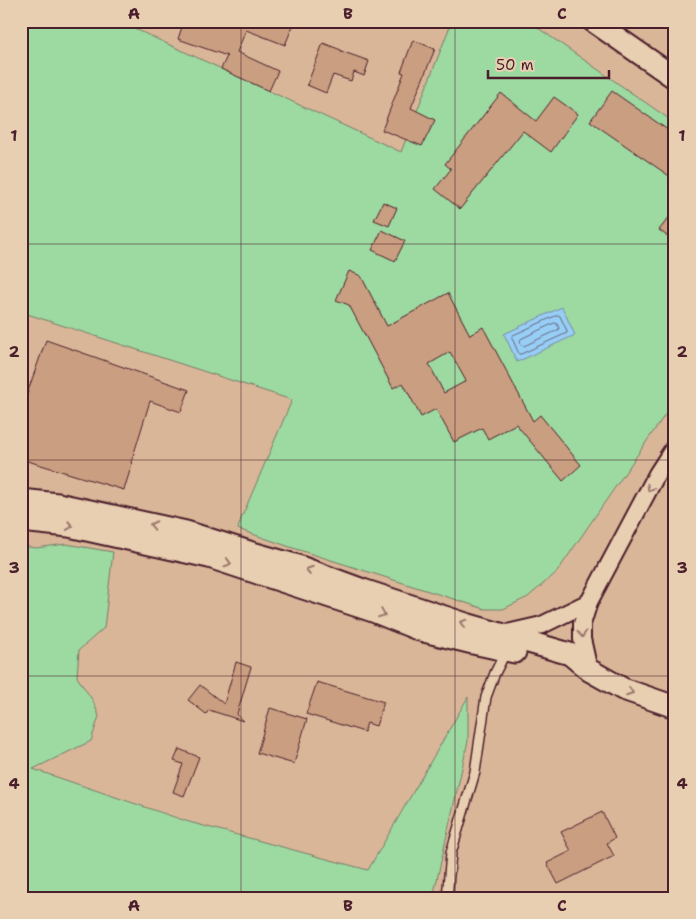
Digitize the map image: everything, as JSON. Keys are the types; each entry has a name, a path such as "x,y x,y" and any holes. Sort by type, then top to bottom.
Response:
{"street":[{"path":"593,21 675,78"},
{"path":"589,670 582,639 582,624 589,602 657,474 675,446"},
{"path":"21,500 58,504 186,532 295,565 503,642 562,663 589,670 622,689 675,707"},
{"path":"21,521 69,526 209,557 373,611 420,630 473,643 503,642 589,602"}],"lane":[{"path":"447,898 451,853 475,772 486,697 496,673 503,642"}],"shaded area":[{"path":"21,21 675,21 675,898 431,898 434,893 468,698 368,870 189,822 32,769 21,768"}],"green space":[{"path":"21,21 118,21 401,152 452,21 528,21 675,123 675,400 557,572 528,597 503,609 485,609 238,529 292,400 21,312"},
{"path":"66,544 113,552 104,628 79,650 77,677 93,701 99,716 91,741 33,769 189,822 368,870 468,697 468,741 434,893 431,898 21,898 21,546 36,548"}],"water":[{"path":"562,307 575,335 517,362 504,334"}],"building":[{"path":"184,21 295,21 285,45 246,30 237,52 278,71 269,91 221,69 227,56 178,39"},
{"path":"413,40 435,49 411,108 435,120 422,146 382,130 404,73 401,72"},
{"path":"323,43 369,61 364,76 354,72 351,81 333,75 326,93 307,85"},
{"path":"612,91 675,135 675,180 590,121"},
{"path":"501,93 536,121 554,97 578,114 551,152 523,131 460,209 435,189 451,169 445,164"},
{"path":"383,202 397,208 389,226 374,220"},
{"path":"675,210 675,242 659,230"},
{"path":"382,230 405,241 395,261 372,250"},
{"path":"349,271 361,276 387,326 448,293 470,335 483,327 533,421 540,415 581,465 563,481 516,424 488,439 482,428 454,442 436,409 421,417 403,383 393,388 349,305 336,300","holes":["450,352 466,381 444,393 429,364"]},
{"path":"46,340 189,390 181,412 150,401 124,490 21,459 21,413"},
{"path":"236,662 251,667 237,714 243,721 209,710 206,714 188,700 200,685 224,704"},
{"path":"317,682 384,702 376,726 367,723 364,732 306,714"},
{"path":"270,708 307,719 294,764 257,753"},
{"path":"179,749 199,757 184,796 173,792 183,764 174,761"},
{"path":"602,812 615,838 607,843 614,856 558,884 547,863 571,851 561,832"}]}
